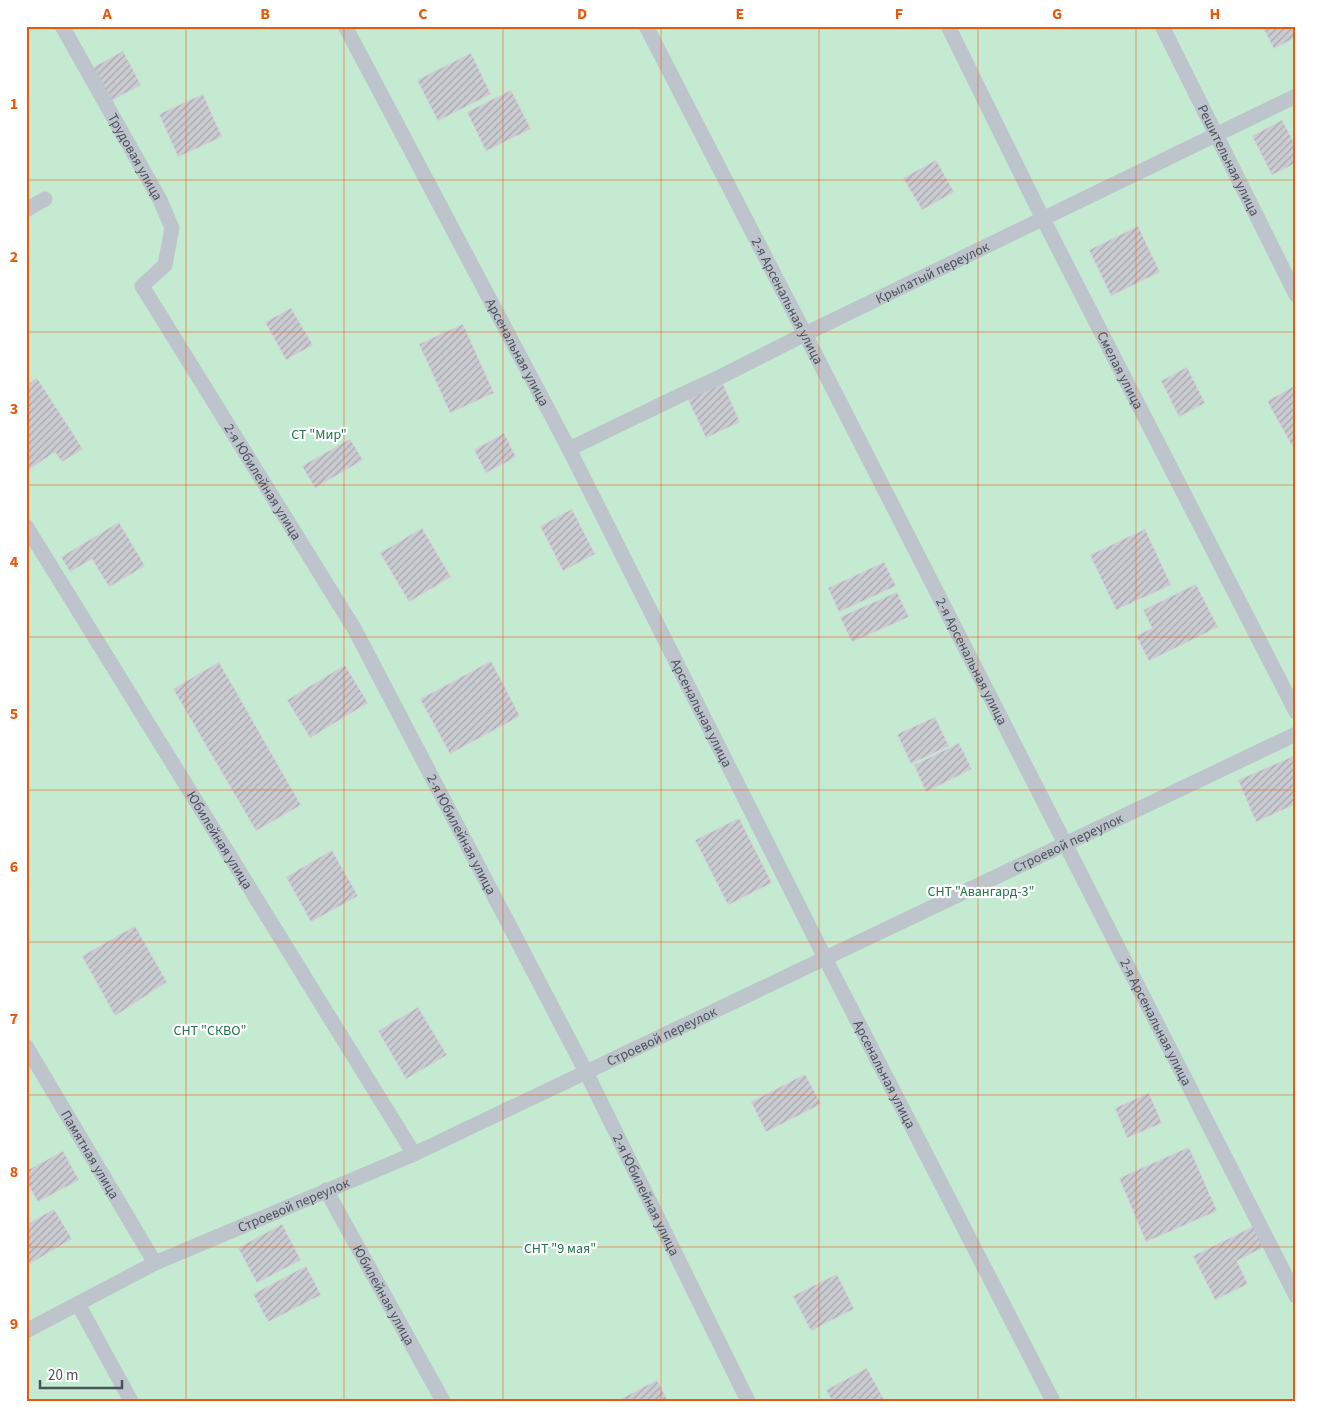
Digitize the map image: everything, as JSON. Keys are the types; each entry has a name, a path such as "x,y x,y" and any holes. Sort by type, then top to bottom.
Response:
{"lane":[{"name":"Трудовая улица","path":"62,26 160,200 172,228 165,265 142,286"},
{"name":"Арсенальная улица","path":"345,26 569,449 825,958 1053,1401"},
{"name":"2-я Арсенальная улица","path":"646,26 1296,1296"},
{"name":"Смелая улица","path":"948,26 1043,219 1296,712"},
{"name":"Решительная улица","path":"1162,26 1296,294"},
{"name":"Крылатый переулок","path":"569,449 1296,96"},
{"path":"26,210 45,198"},
{"name":"2-я Юбилейная улица","path":"142,286 355,630 586,1072 748,1401"},
{"name":"Юбилейная улица","path":"26,526 414,1154"},
{"name":"Строевой переулок","path":"26,1331 155,1263 414,1154 1296,734"},
{"name":"Памятная улица","path":"26,1046 155,1263"},
{"name":"Юбилейная улица","path":"326,1190 443,1401"},
{"path":"78,1304 131,1401"}],"green space":[{"path":"26,26 1296,26 1296,1401 26,1401"}],"building":[{"path":"1262,26 1296,26 1296,37 1274,49"},
{"path":"123,51 141,85 109,102 92,68"},
{"path":"471,53 491,94 438,121 417,80"},
{"path":"511,90 531,129 486,151 467,112"},
{"path":"203,94 222,137 178,157 159,114"},
{"path":"1282,120 1296,146 1296,163 1272,175 1252,136"},
{"path":"936,160 954,192 922,210 903,178"},
{"path":"1138,226 1160,272 1111,296 1089,250"},
{"path":"291,308 313,345 286,360 265,322"},
{"path":"463,324 494,393 450,413 419,344"},
{"path":"1187,367 1205,403 1179,417 1161,381"},
{"path":"720,377 740,422 706,438 685,393"},
{"path":"37,378 83,449 62,462 55,452 30,469 26,464 26,385"},
{"path":"1296,385 1296,446 1293,448 1267,401"},
{"path":"504,433 516,457 486,473 474,450"},
{"path":"350,439 363,460 315,488 302,466"},
{"path":"572,509 595,554 563,571 540,526"},
{"path":"119,522 145,566 109,587 92,559 70,572 61,557"},
{"path":"422,528 451,577 409,602 380,553"},
{"path":"1145,529 1171,585 1116,610 1090,555"},
{"path":"884,562 896,586 839,612 828,588"},
{"path":"1196,584 1218,627 1149,661 1136,636 1152,628 1143,610"},
{"path":"897,592 909,617 852,642 840,617"},
{"path":"491,661 520,716 450,754 420,699"},
{"path":"219,662 301,805 256,831 173,689"},
{"path":"345,665 368,703 310,738 287,700"},
{"path":"935,717 949,746 911,764 897,734"},
{"path":"959,743 972,769 926,792 914,765"},
{"path":"1296,755 1296,779 1294,780 1296,783 1296,804 1256,822 1238,780"},
{"path":"739,818 772,883 728,905 695,840"},
{"path":"332,850 358,896 311,922 286,877"},
{"path":"135,926 167,982 115,1016 82,956"},
{"path":"418,1007 447,1055 406,1079 378,1031"},
{"path":"805,1074 821,1104 766,1132 751,1102"},
{"path":"1149,1093 1162,1123 1127,1138 1115,1108"},
{"path":"1189,1147 1217,1211 1146,1242 1119,1178"},
{"path":"63,1151 79,1180 38,1202 26,1181 26,1171"},
{"path":"54,1209 72,1239 26,1266 26,1225"},
{"path":"282,1224 301,1260 257,1283 238,1248"},
{"path":"1254,1226 1264,1247 1237,1261 1248,1284 1215,1300 1193,1256"},
{"path":"306,1266 321,1295 268,1322 253,1294"},
{"path":"837,1274 854,1309 811,1331 793,1296"},
{"path":"867,1368 884,1400 832,1401 826,1390"},
{"path":"657,1380 668,1401 617,1401"}],"park label":[{"name":"СТ \"Мир\"","path":"319,434"},
{"name":"СНТ \"Авангард-3\"","path":"981,891"},
{"name":"СНТ \"СКВО\"","path":"210,1030"},
{"name":"СНТ \"9 мая\"","path":"560,1248"}]}
